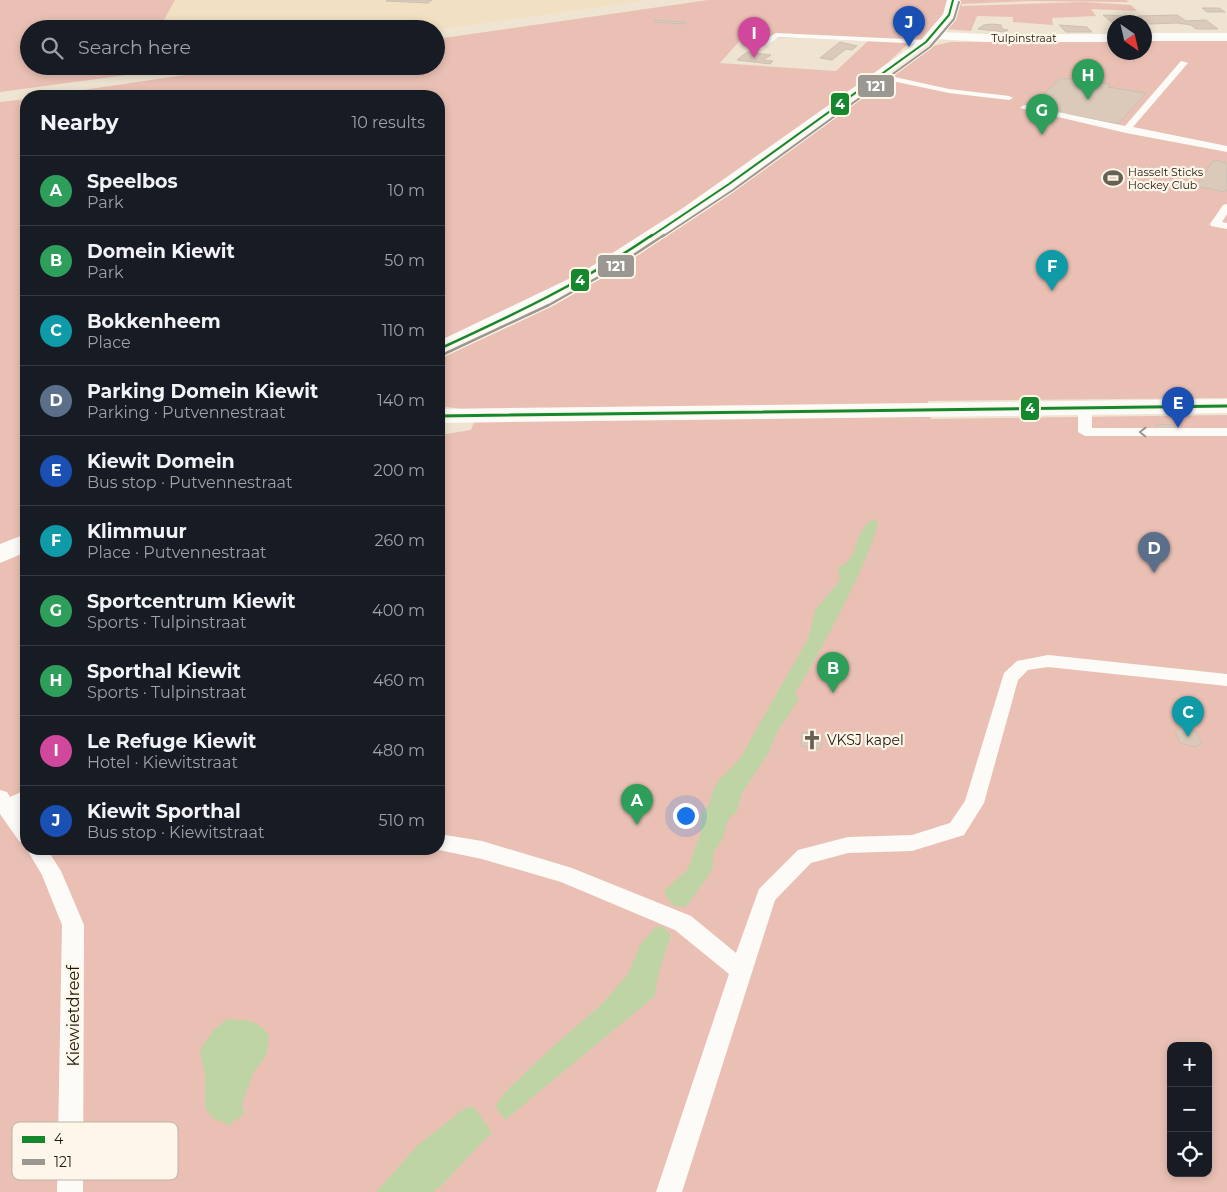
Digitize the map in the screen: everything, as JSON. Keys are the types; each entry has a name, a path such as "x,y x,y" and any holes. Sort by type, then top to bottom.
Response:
{"street":[{"path":"445,346 561,291 607,265 881,76 930,38 949,15 953,0"},
{"path":"1152,37 1227,37"},
{"name":"Tulpinstraat","path":"930,38 1107,38"},
{"path":"445,416 1227,406"},
{"path":"0,555 20,545"}],"lane":[{"path":"759,47 776,35 930,38"},
{"path":"1126,130 1184,63"},
{"path":"881,76 949,91 1009,98"},
{"path":"1024,108 1227,149"},
{"path":"1227,208 1215,224 1227,226"},
{"path":"1085,409 1085,432 1227,432"},
{"path":"669,1192 766,895 805,856 848,845 912,842 957,829 974,803 1010,677 1023,665 1048,661 1227,680"},
{"path":"20,799 4,803 20,826"},
{"path":"445,843 482,850 565,874 683,923 742,971"},
{"name":"Kiewietdreef","path":"40,855 51,871 73,925 71,1122"}],"shaded area":[{"path":"0,0 175,0 164,20 20,20 20,75 127,75 0,92"},
{"path":"175,0 649,0 445,29 445,20 164,20"},
{"path":"708,0 1126,0 1129,2 1029,1 961,4 962,6 1082,2 1131,5 1137,11 1091,9 1096,16 1052,18 1053,25 1013,22 1013,17 977,16 971,31 945,29 939,36 909,43 871,78 747,176 928,47 951,42 1107,41 1107,60 1152,60 1152,41 1227,41 1227,398 928,401 931,419 1227,415 1227,1192 0,1192 0,102 20,100 20,855 445,855 445,434 471,430 478,411 445,407 445,90 83,90 185,75 445,75 445,38","holes":["744,36 868,41 836,71 720,63"]},
{"path":"877,519 876,531 858,577 795,694 799,699 777,732 769,752 742,793 737,811 728,820 723,838 713,853 713,866 686,907 674,906 668,900 664,891 688,869 700,835 702,812 708,806 714,788 720,779 739,760 809,637 815,610 840,580 838,568 852,556 865,525"},
{"path":"663,926 671,935 659,973 655,996 505,1120 495,1106 508,1089 601,1005 628,974 641,943 656,927"},
{"path":"227,1019 256,1023 269,1036 267,1054 254,1072 242,1103 244,1114 229,1125 213,1118 205,1108 205,1076 200,1050 214,1029"},
{"path":"474,1107 492,1132 439,1188 433,1192 376,1192 418,1145 465,1108"}],"building":[{"path":"432,0 428,3 386,1"},
{"path":"1202,8 1219,8 1225,12 1207,12"},
{"path":"1177,15 1186,21 1206,20 1218,29 1196,29 1191,25 1177,23 1152,24 1152,16"},
{"path":"655,20 686,22 685,24 654,22"},
{"path":"984,25 1001,25 1002,29 1008,30 1005,32 978,29"},
{"path":"1059,25 1087,27 1092,32 1066,32"},
{"path":"840,42 857,46 852,50 846,49 832,60 820,58"},
{"path":"747,52 771,55 763,60 773,61 770,64 737,60"},
{"path":"1061,78 1110,84 1108,87 1146,93 1118,124 1029,107"},
{"path":"1214,160 1227,163 1227,189 1225,192 1196,186"},
{"path":"1156,424 1173,425 1175,428 1158,428"},
{"path":"1181,727 1196,732 1202,743 1196,747 1180,743 1175,732"},
{"name":"VKSJ kapel","path":"802,732 822,735 821,749 801,746"}],"transit line":[{"name":"4","path":"445,346 546,299 608,265 729,184 926,42 949,15 953,0"},
{"name":"121","path":"445,354 549,305 611,270 733,190 930,47 954,19 959,2"},
{"name":"4","path":"445,416 1227,406"}],"place":[{"name":"Kiewit Sporthal","path":"909,47"},
{"name":"Le Refuge Kiewit","path":"754,58"},
{"name":"Sporthal Kiewit","path":"1088,100"},
{"name":"Sportcentrum Kiewit","path":"1042,135"},
{"name":"Hasselt Sticks Hockey Club","path":"1113,178"},
{"name":"Klimmuur","path":"1052,291"},
{"name":"Kiewit Domein","path":"1178,428"},
{"name":"Parking Domein Kiewit","path":"1154,573"},
{"name":"Domein Kiewit","path":"833,693"},
{"name":"Bokkenheem","path":"1188,737"},
{"name":"VKSJ kapel","path":"812,740"},
{"name":"Speelbos","path":"637,825"}]}
